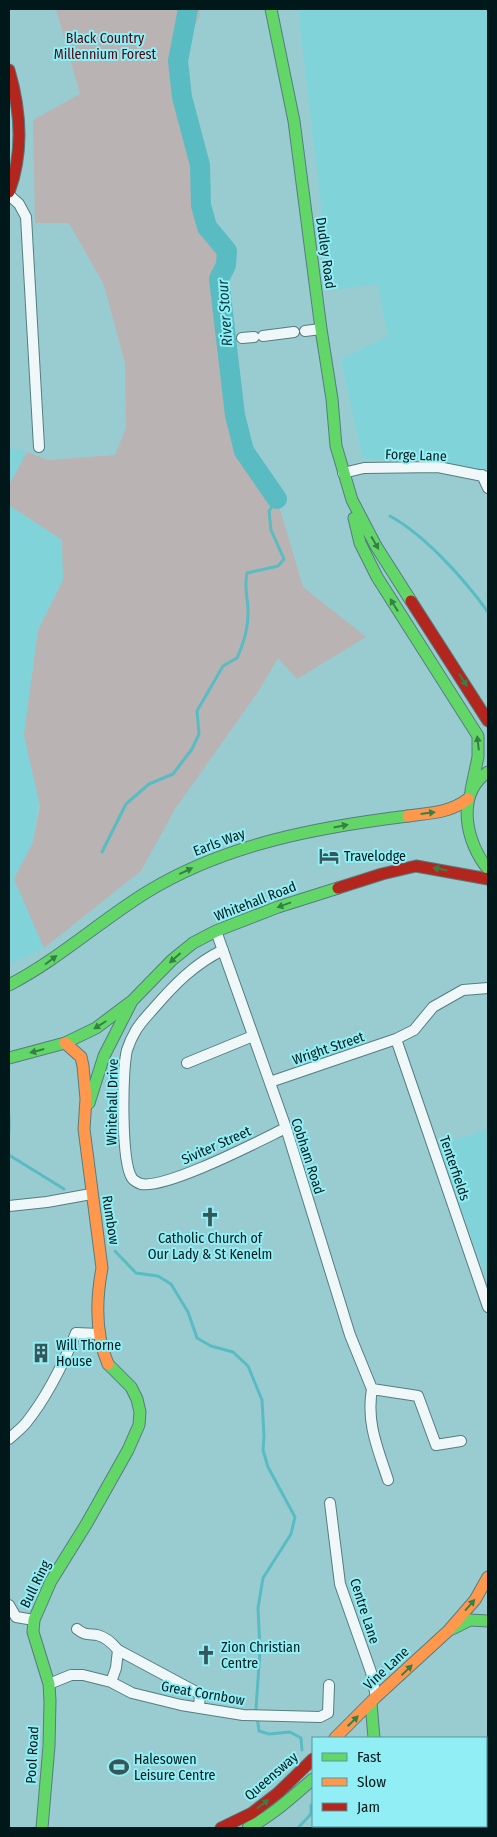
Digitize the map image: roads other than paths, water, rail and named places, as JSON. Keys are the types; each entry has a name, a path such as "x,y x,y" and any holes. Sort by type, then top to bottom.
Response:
{"main road":[{"name":"Dudley Road","path":"271,9 294,121 332,399 336,446 352,500"},
{"path":"9,70 14,85 18,114 19,147 15,179 9,194"},
{"path":"352,500 376,546 488,721"},
{"path":"352,500 355,530 372,569 402,620 478,736 478,762 470,795 469,832 472,846 488,869"},
{"name":"Earls Way","path":"9,985 43,966 112,913 184,872 228,853 276,838 350,824 442,812 456,808 470,795 488,772"},
{"name":"Whitehall Road","path":"9,1058 64,1043 96,1028 132,1001 172,960 193,943 216,931 309,896 402,868 426,867 488,879"},
{"name":"Rumbow","path":"98,1504 128,1450 139,1425 140,1412 137,1399 130,1387 108,1364 98,1334 98,1290 102,1268 84,1129 86,1112 104,1056 132,1001"},
{"name":"Rumbow","path":"64,1043 81,1057 86,1112"},
{"name":"Bull Ring","path":"49,1684 33,1632 34,1620 51,1581 98,1504"},
{"path":"448,1631 475,1600 488,1577"},
{"path":"448,1631 470,1620 488,1621"},
{"name":"Vine Lane","path":"374,1737 373,1700 448,1631"},
{"name":"Pool Road","path":"42,1828 49,1746 49,1684"},
{"path":"336,1737 373,1700"},
{"name":"Queensway","path":"221,1828 252,1813 278,1793 312,1760"},
{"name":"Queensway","path":"248,1828 279,1808 312,1780"}],"street":[{"path":"9,194 19,204 26,217 38,447"},
{"path":"242,338 321,329"},
{"name":"Forge Lane","path":"343,473 364,468 438,467 485,476"},
{"path":"485,476 488,488"},
{"name":"Cobham Road","path":"216,931 286,1128 350,1335 372,1389"},
{"name":"Whitehall Drive","path":"156,1183 139,1184 132,1178 126,1162 124,1094 127,1050 135,1032 177,982 204,959 223,950"},
{"name":"Wright Street","path":"270,1082 396,1039 414,1030 433,1007 463,990 488,988"},
{"path":"187,1063 253,1036"},
{"name":"Tenterfields","path":"396,1039 488,1307"},
{"name":"Siviter Street","path":"156,1183 180,1176 220,1160 286,1128"},
{"path":"9,1206 47,1202 91,1194"},
{"path":"9,1439 26,1423 63,1363 76,1333 98,1334"},
{"path":"388,1480 370,1421 369,1406 372,1389 418,1396 436,1445 461,1441"},
{"name":"Centre Lane","path":"330,1503 340,1584 371,1672 373,1700"},
{"path":"9,1605 12,1620 34,1620"},
{"path":"77,1629 82,1634 99,1635 111,1642 118,1650 200,1694 199,1708"},
{"path":"111,1682 116,1668 118,1650"},
{"name":"Great Cornbow","path":"49,1684 71,1675 94,1676 132,1693 181,1705 243,1715 320,1717 328,1714 329,1685"}],"waterway":[{"name":"River Stour","path":"188,9 178,61 182,97 200,165 201,205 207,227 227,251 226,265 219,279 235,415 244,451 277,499"},
{"path":"102,852 126,804 149,784 173,774 192,749 199,734 197,711 223,666 237,658 244,640 248,615 247,573 278,566 284,559 271,530 269,511 277,499"},
{"path":"390,516 417,535 444,559 488,612"},
{"path":"9,1117 9,1131"},
{"path":"9,1155 64,1189"},
{"path":"115,1251 136,1273 158,1276 171,1284 188,1312 197,1338 211,1346 233,1352 248,1366 262,1400 263,1450 268,1467 295,1517 291,1534 263,1578 258,1608 260,1650 256,1709 259,1731 269,1734 290,1732 301,1738 302,1750"},
{"path":"298,1828 311,1814 311,1805"}],"place":[{"name":"Travelodge","path":"329,856"},
{"name":"Catholic Church of Our Lady & St Kenelm","path":"210,1217"},
{"name":"Will Thorne House","path":"41,1353"},
{"name":"Zion Christian Centre","path":"206,1655"},
{"name":"Halesowen Leisure Centre","path":"119,1767"}],"park label":[{"name":"Black Country Millennium Forest","path":"105,46"}]}
